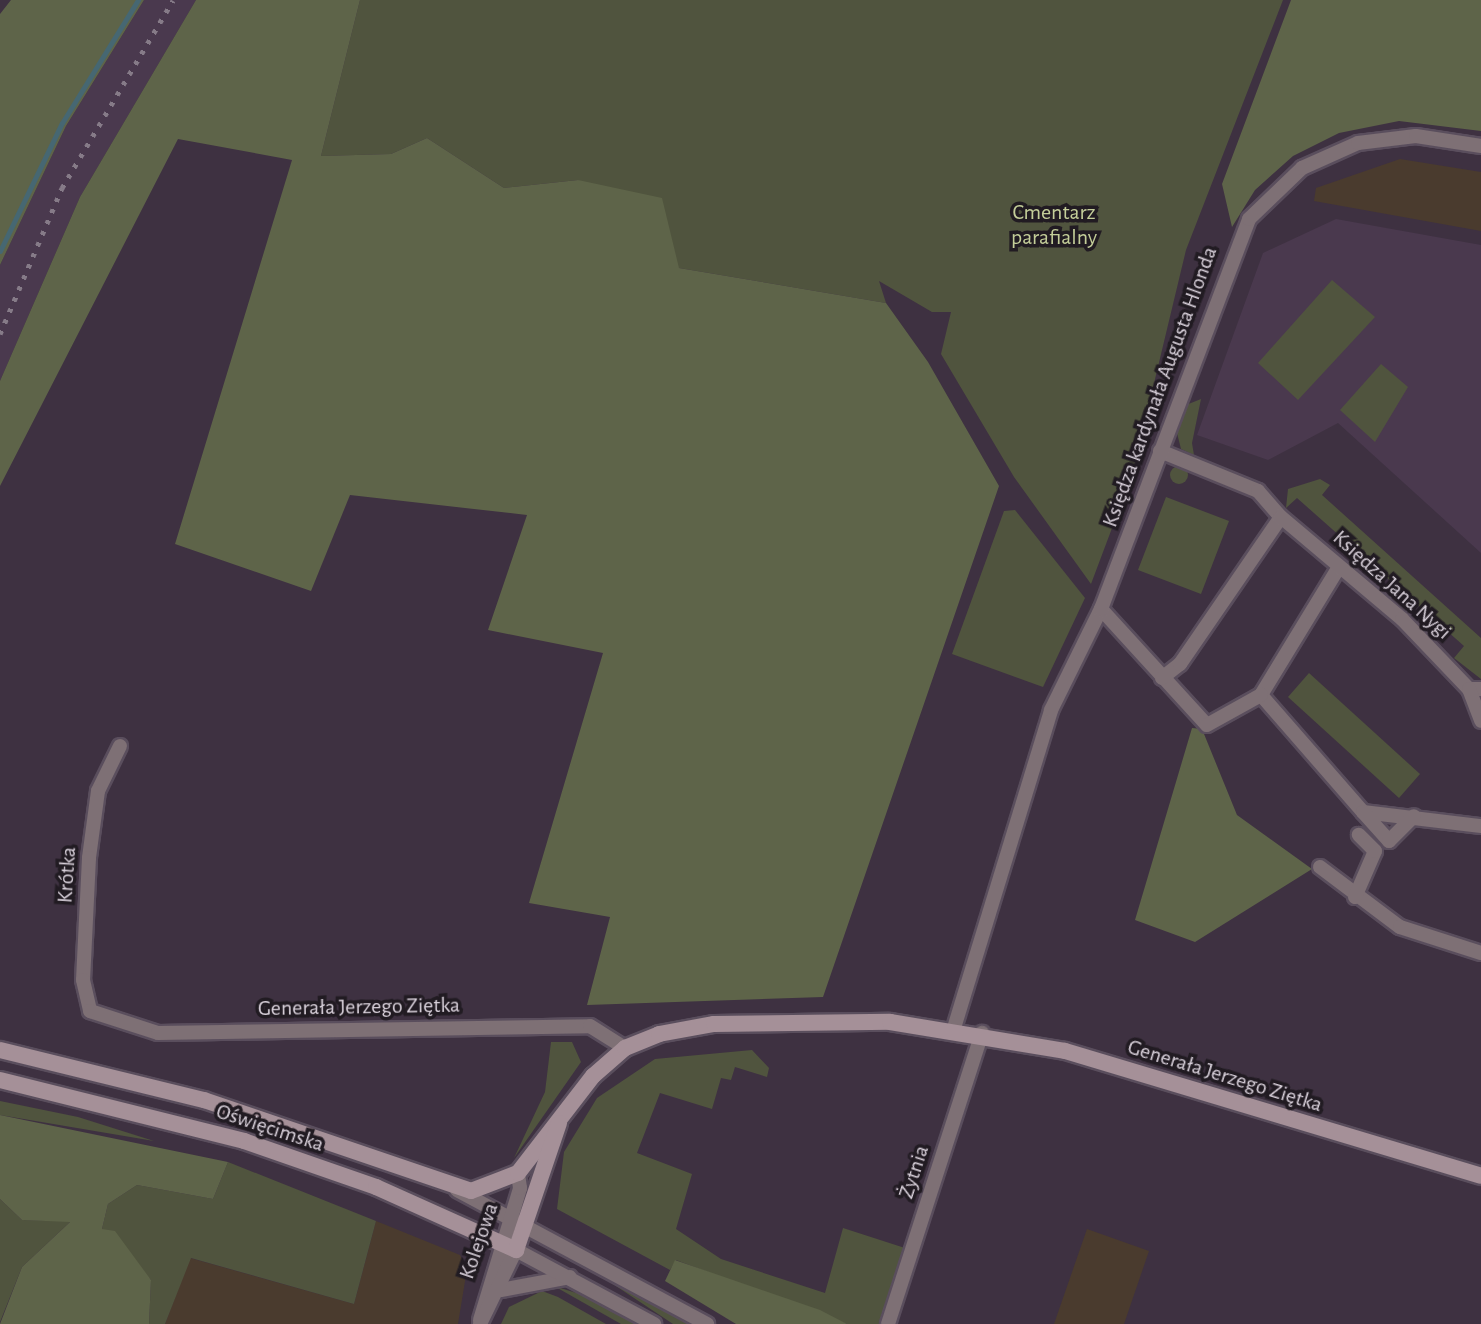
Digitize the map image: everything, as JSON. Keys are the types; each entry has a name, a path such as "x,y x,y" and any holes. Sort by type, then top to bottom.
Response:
{"main road":[{"name":"Generała Jerzego Ziętka","path":"625,1048 714,1024 819,1020 954,1028 1065,1051 1481,1176"},
{"path":"518,1173 561,1114 625,1048"},
{"name":"Oświęcimska","path":"0,1050 204,1100 455,1189 486,1189 518,1173"},
{"name":"Oświęcimska","path":"0,1080 244,1141 508,1246"},
{"path":"508,1246 526,1225 561,1114"}],"street":[{"name":"Księdza kardynała Augusta Hlonda","path":"1101,609 1237,241 1282,182 1358,143 1416,136 1481,146"},
{"name":"Księdza Jana Nygi","path":"1160,451 1258,491 1281,517 1475,689 1481,721"},
{"path":"1162,678 1180,664 1281,517"},
{"path":"954,1028 1051,710 1101,609 1207,725 1261,695 1339,567"},
{"path":"1261,695 1389,841 1414,816"},
{"name":"Krótka","path":"90,1011 83,980 89,858 98,791 120,746"},
{"path":"1363,812 1481,826"},
{"path":"1355,897 1375,851 1359,835"},
{"path":"1320,867 1355,897 1400,927 1481,953"},
{"name":"Generała Jerzego Ziętka","path":"90,1011 158,1033 590,1026 625,1048"},
{"name":"Żytnia","path":"888,1324 982,1033"},
{"name":"Kolejowa","path":"480,1324 501,1290 518,1173"},
{"name":"Oświęcimska","path":"455,1189 707,1324"},
{"name":"Oświęcimska","path":"508,1246 654,1324"},
{"name":"Kolejowa","path":"480,1324 508,1246"},
{"path":"501,1290 570,1277"}],"shaded area":[{"path":"144,0 196,0 80,197 0,381 0,265 66,126"},
{"path":"1400,159 1481,172 1481,231 1314,201 1316,188"},
{"path":"1336,219 1481,245 1481,553 1338,423 1268,460 1197,435 1263,253"},
{"path":"376,1221 460,1255 467,1269 458,1324 165,1324 190,1258 354,1304"},
{"path":"1087,1229 1149,1251 1124,1324 1054,1324"}],"green space":[{"path":"11,0 144,0 66,126 0,265 0,14"},
{"path":"196,0 360,0 321,156 391,154 427,138 504,188 578,180 662,198 679,268 886,303 928,362 999,486 823,997 587,1005 610,917 529,903 603,653 488,630 527,515 350,495 311,591 175,544 292,160 178,139 0,486 0,381 80,197"},
{"name":"Cmentarz parafialny","path":"360,0 1283,0 1186,250 1132,475 1091,584 1014,477 941,354 951,312 932,312 879,281 886,303 679,268 578,180 504,188 427,138 391,154 321,156"},
{"path":"1291,0 1481,0 1481,131 1399,121 1339,133 1293,156 1255,190 1232,227 1222,184"},
{"path":"1332,280 1375,317 1298,400 1258,363"},
{"path":"1381,364 1408,387 1375,442 1340,410"},
{"path":"1201,399 1192,443 1194,455 1181,449 1177,433 1186,405"},
{"path":"1179,466 1188,475 1179,484 1170,475"},
{"path":"1320,479 1330,485 1322,495 1481,638 1481,679 1454,658 1464,646 1297,498 1286,508 1288,489"},
{"path":"1166,497 1229,521 1201,594 1138,570"},
{"path":"1015,510 1085,598 1043,687 952,654 1004,511"},
{"path":"1309,673 1420,774 1399,798 1288,697"},
{"path":"1192,728 1202,729 1237,815 1312,869 1195,942 1135,920"},
{"path":"551,1042 572,1042 581,1062 514,1158 545,1092"},
{"path":"752,1050 769,1068 767,1077 735,1067 731,1080 721,1078 712,1109 660,1093 637,1153 692,1174 676,1229 721,1259 825,1293 843,1228 908,1249 883,1324 847,1324 676,1260 670,1270 557,1209 564,1152 597,1098 655,1059"},
{"path":"0,1101 78,1117 154,1141 0,1115"},
{"path":"0,1115 228,1162 213,1199 137,1185 108,1204 102,1229 115,1231 151,1280 149,1324 0,1324 22,1267 70,1222 22,1220 0,1199"},
{"path":"228,1162 376,1221 354,1304 191,1258 165,1324 149,1324 151,1280 102,1229 108,1204 137,1185 213,1199"},
{"path":"0,1199 22,1220 71,1221 22,1267 0,1322"},
{"path":"675,1260 820,1310 847,1324 736,1324 665,1281"},
{"path":"607,1280 634,1291 693,1324 673,1324"},
{"path":"554,1286 586,1296 636,1324 621,1324"},
{"path":"542,1291 606,1324 501,1324 509,1307"}],"waterway":[{"path":"0,251 62,123 138,0"}],"railway":[{"path":"0,334 62,188 173,0"}]}
